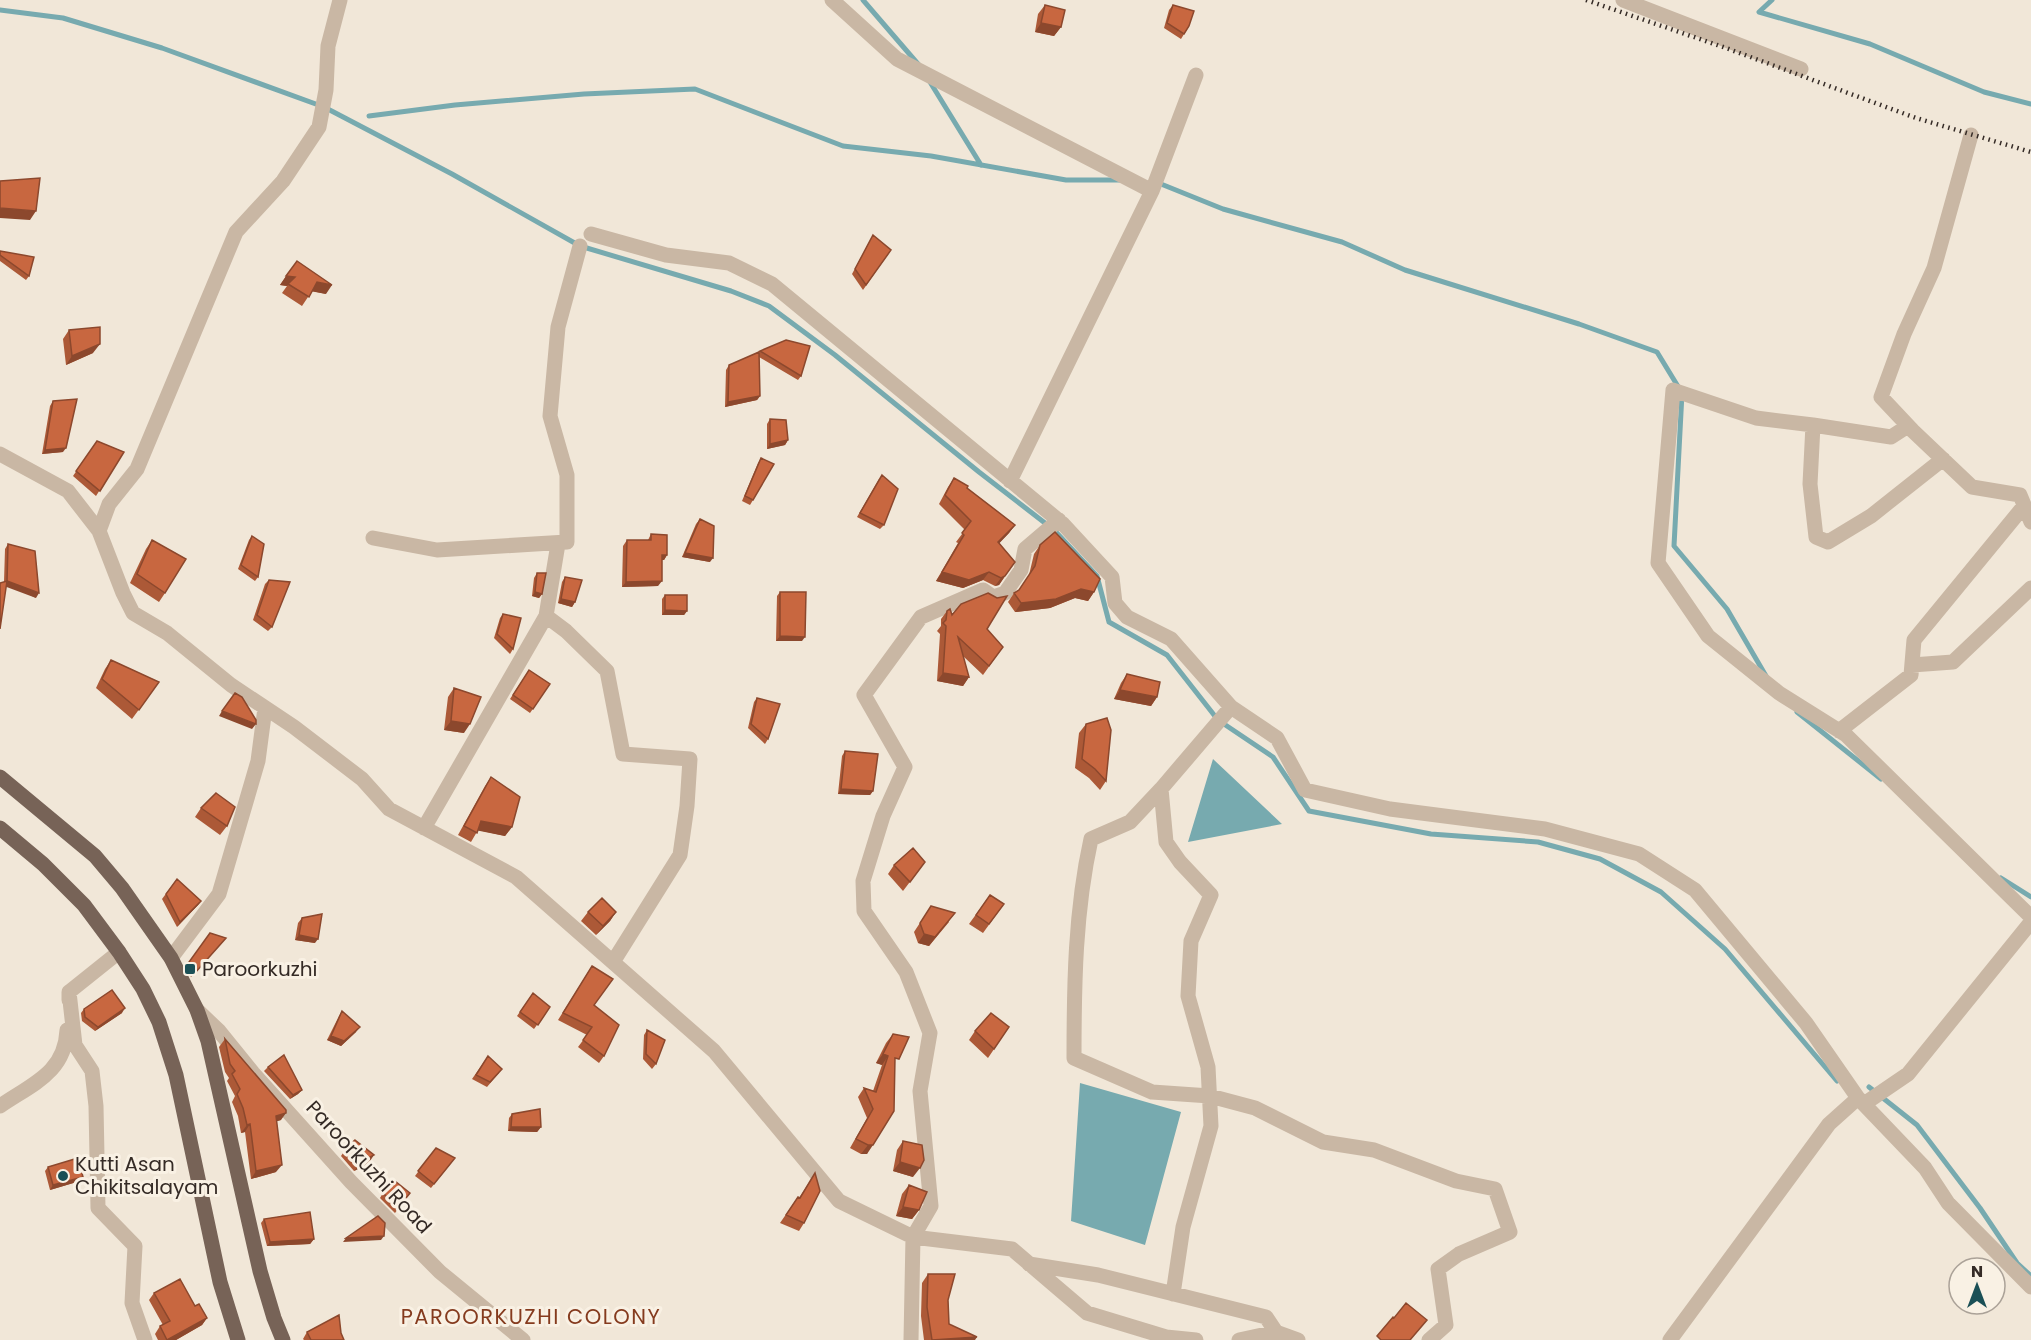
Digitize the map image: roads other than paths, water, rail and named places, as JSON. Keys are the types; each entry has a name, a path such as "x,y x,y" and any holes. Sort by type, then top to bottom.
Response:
{"main road":[{"path":"0,777 95,856 122,888 171,958 197,1010 208,1041 260,1271 283,1340"},
{"path":"0,828 44,864 84,905 143,989 159,1022 176,1075 220,1282 238,1340"}],"street":[{"path":"99,531 109,504 137,469 236,232 283,181 319,127 325,94 328,46 340,0"},
{"path":"832,0 897,59 1152,191"},
{"path":"1623,0 1801,69"},
{"path":"1010,481 1152,191 1196,75"},
{"path":"1971,135 1934,268 1904,334 1881,397 1972,487 2020,495 2031,522"},
{"path":"591,234 666,255 729,262 772,284 1059,520 1112,577 1115,603 1127,617 1171,639 1231,707 1277,738 1305,790 1390,809 1545,829 1639,854 1695,890 1806,1023 1863,1101 1925,1168 1948,1203 2031,1287"},
{"path":"373,538 437,550 567,542 567,475 550,416 558,327 580,246"},
{"path":"1673,1339 1829,1124 1908,1074 2031,919 1846,735 1779,693 1708,636 1658,563 1673,390 1756,418 1891,437 1908,426"},
{"path":"1813,425 1810,484 1816,537 1828,542 1871,516 1942,459"},
{"path":"0,454 68,491 99,531 133,613 166,633 231,685 294,727 362,779 388,809 516,877 714,1051 839,1202 913,1237 1012,1249 1087,1313 1166,1337 1196,1340"},
{"path":"1839,731 1911,675 1914,640 2024,506"},
{"path":"911,1340 913,1237 931,1206 920,1091 930,1033 906,972 864,911 863,881 883,816 905,767 864,694 921,617 983,590 993,597 1005,593 1021,570 1025,549 1059,520"},
{"path":"424,828 546,616 558,544"},
{"path":"1912,665 1953,662 2031,588"},
{"path":"546,616 566,631 607,671 623,754 690,759 687,806 680,855 613,962"},
{"path":"1231,707 1130,822 1091,839 1082,881 1074,991 1074,1058 1152,1092 1210,1096 1255,1108 1323,1142 1374,1150 1455,1181 1495,1189 1510,1232 1459,1254 1438,1269 1446,1325 1429,1340"},
{"path":"171,958 219,894 258,761 265,708"},
{"path":"1161,789 1166,842 1180,862 1211,895 1191,941 1188,996 1208,1067 1211,1126 1183,1227 1173,1294"},
{"path":"0,1106 54,1069 66,1046 69,992 119,952"},
{"path":"69,992 75,1045 92,1071 96,1106 98,1208 135,1246 132,1303 145,1340"},
{"name":"Paroorkuzhi Road","path":"197,1010 219,1031 351,1182 440,1272 523,1340"},
{"path":"1029,1264 1098,1275 1266,1317 1276,1332"},
{"path":"1239,1340 1276,1332 1298,1340"}],"water":[{"path":"1213,759 1282,824 1188,842"},
{"path":"1080,1083 1181,1112 1145,1245 1071,1221"}],"waterway":[{"path":"863,0 918,64"},
{"path":"1772,0 1759,12 1870,44 1984,92 2031,104"},
{"path":"0,10 63,18 162,48 324,107 452,174 580,246 731,291 769,306 835,355 1054,530 1097,576 1109,622 1167,655 1218,720 1273,757 1309,811 1431,834 1538,842 1600,859 1661,892 1725,949 1837,1081"},
{"path":"930,82 981,165"},
{"path":"369,116 455,105 584,94 695,89 843,146 931,156 1066,180 1121,180"},
{"path":"1156,182 1223,209 1342,242 1405,270 1579,324 1657,352 1682,393 1674,546 1727,609 1766,676"},
{"path":"1797,712 1881,779"},
{"path":"2001,878 2031,897"},
{"path":"1869,1087 1917,1125 1980,1208 2017,1263 2031,1276"}],"railway":[{"path":"1586,0 1726,48 1916,118 2031,152"}],"place":[{"name":"Paroorkuzhi","path":"190,969"},
{"name":"Kutti Asan Chikitsalayam","path":"63,1176"}],"district":[{"name":"PAROORKUZHI COLONY","path":"531,1317"}]}
